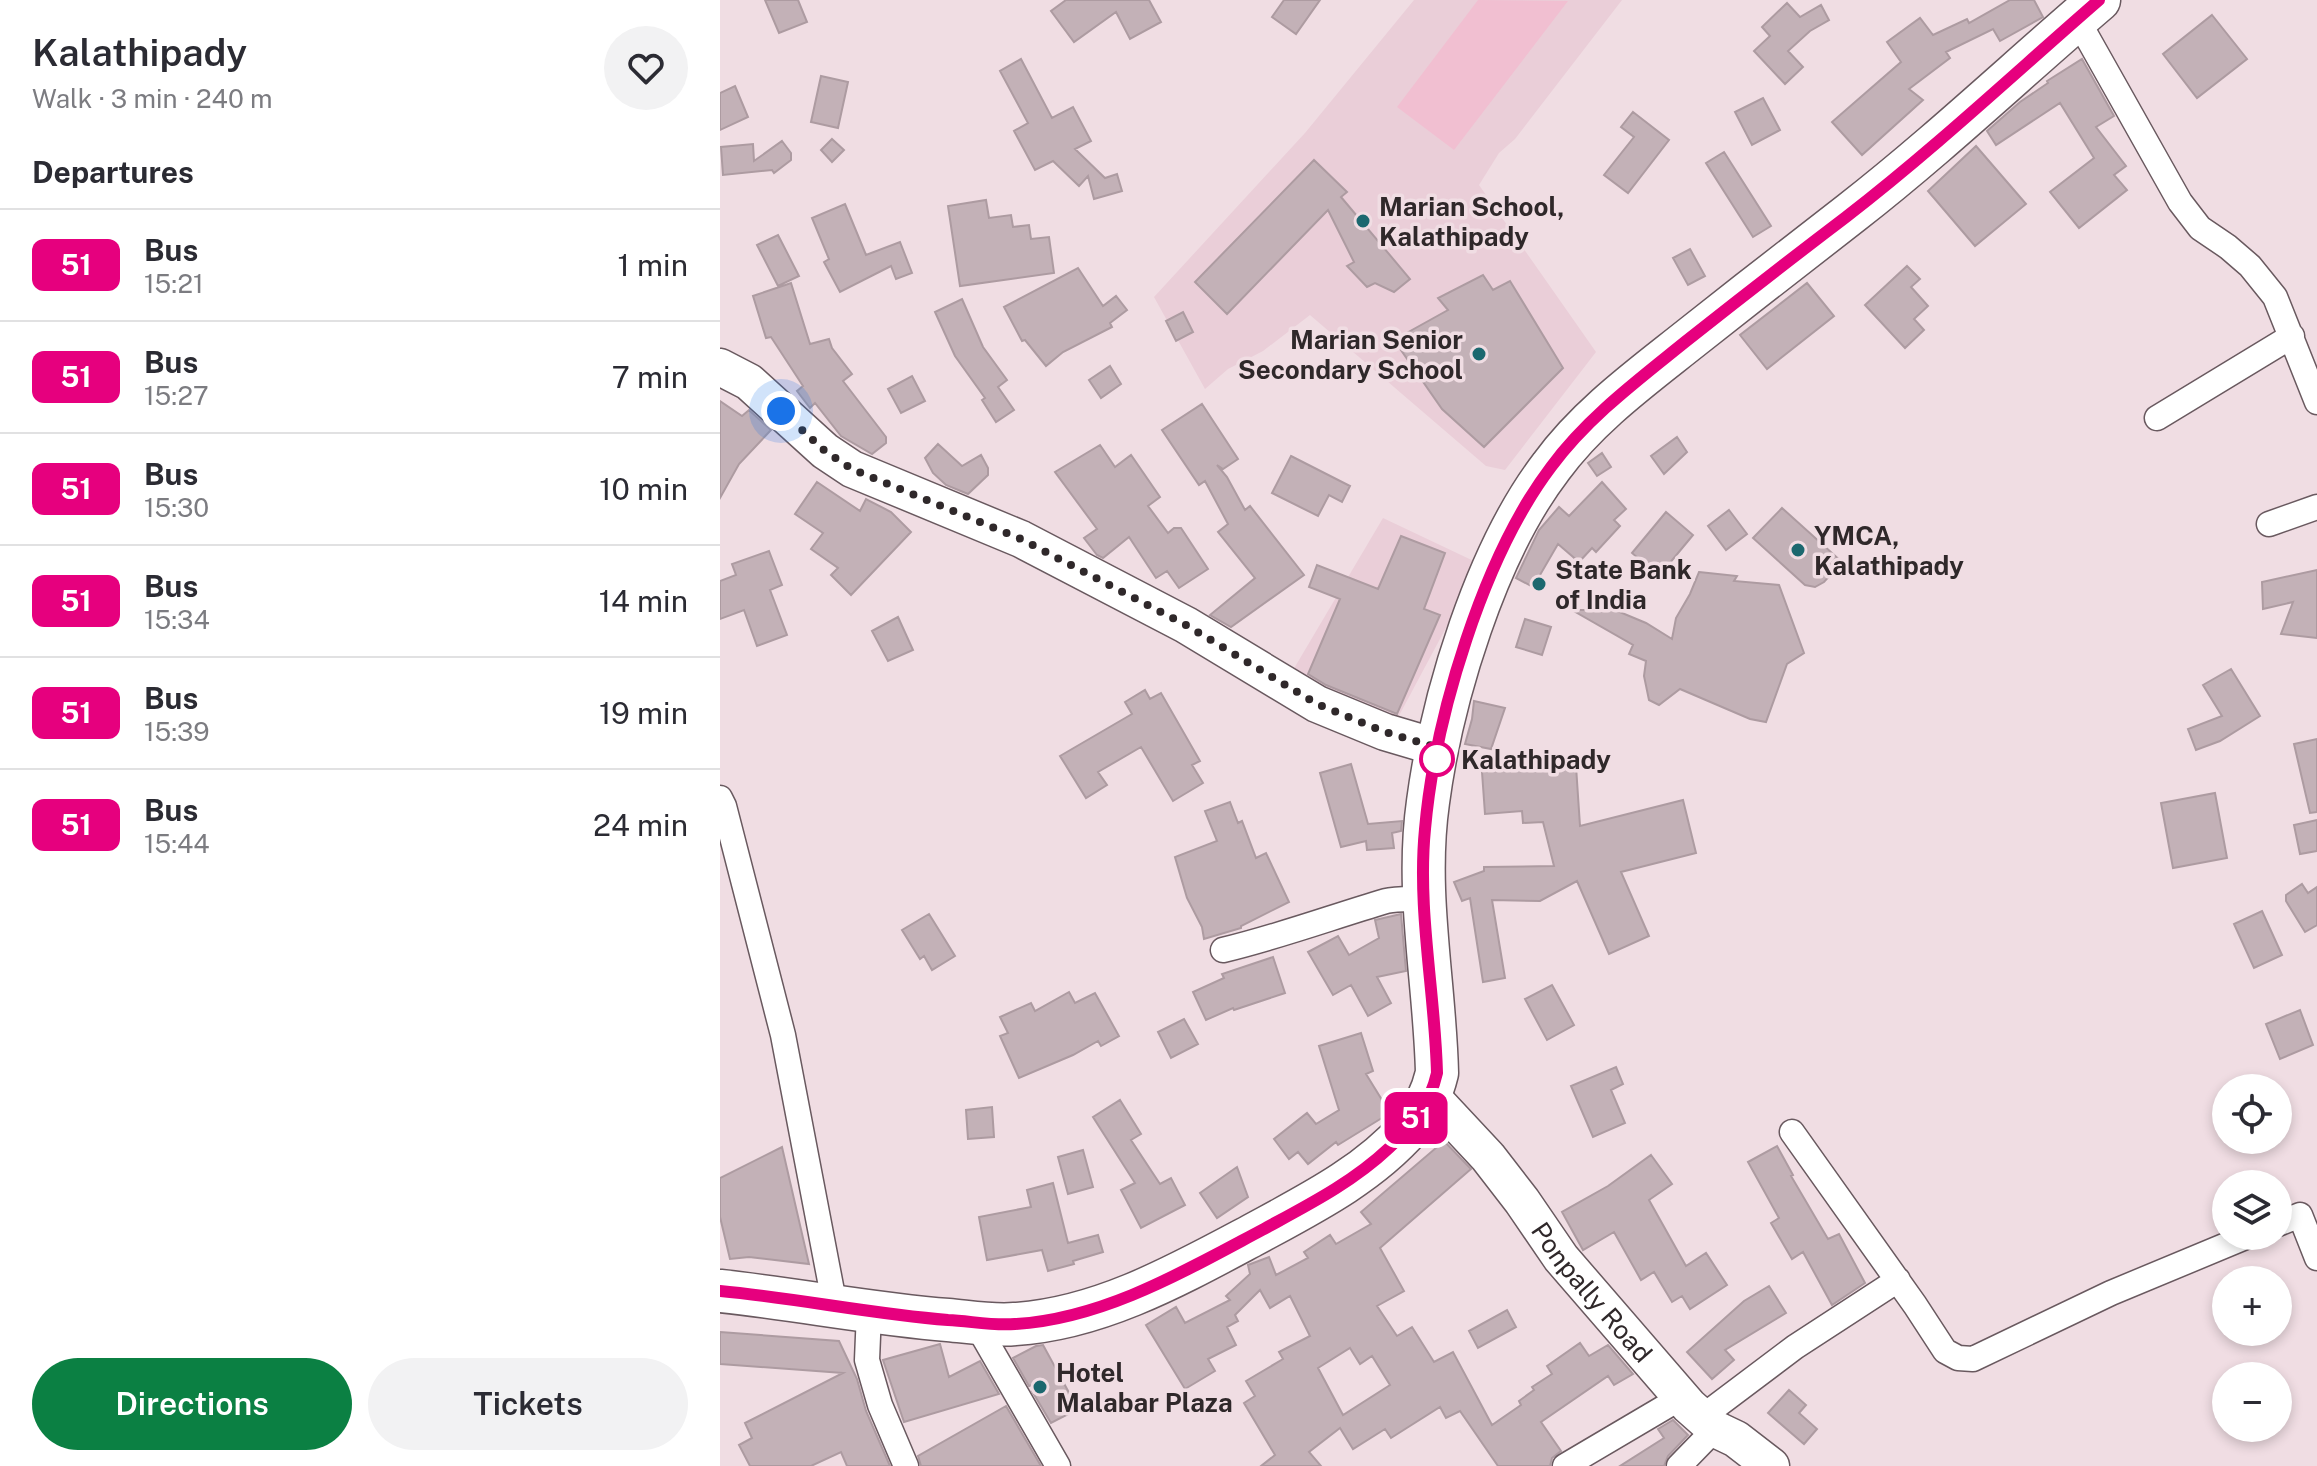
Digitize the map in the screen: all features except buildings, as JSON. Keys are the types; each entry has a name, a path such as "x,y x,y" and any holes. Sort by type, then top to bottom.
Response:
{"highway":[{"path":"720,1291 852,1310 1011,1325 1060,1319 1141,1291 1205,1260 1309,1205 1388,1149 1412,1124 1431,1096 1437,1073 1423,899 1427,810 1439,748 1475,614 1531,494 1571,442 1648,371 1885,186 2088,9"}],"main road":[{"path":"720,367 749,382 825,451 852,469 1021,539 1186,625 1317,704 1385,732 1439,748"},
{"name":"Ponpally Road","path":"1431,1096 1488,1157 1561,1258 1699,1415 1771,1466"}],"street":[{"path":"2088,9 2143,141 2180,202 2200,228 2250,266 2275,297 2317,402"},
{"path":"2157,418 2292,336"},
{"path":"2269,524 2317,507"},
{"path":"720,798 852,1310 880,1405 906,1466"},
{"path":"1223,950 1387,901 1423,899"},
{"path":"1792,1132 1945,1351 1958,1358 1973,1359 2111,1293 2214,1250"},
{"path":"2298,1215 2317,1258"},
{"path":"1565,1466 1699,1415 1898,1280"},
{"path":"975,1322 1058,1466"},
{"path":"1679,1466 1699,1415"}],"shaded area":[{"name":"Marian School, Kalathipady","path":"1414,0 1622,0 1515,139 1499,153 1479,185 1596,352 1505,470 1486,466 1310,315 1263,351 1228,369 1205,389 1154,297 1305,133"},
{"path":"1478,0 1568,1 1454,150 1397,107"},
{"path":"1383,518 1480,564 1386,740 1286,682"}],"bus line":[{"name":"51","path":"720,1291 869,1312 1011,1325 1060,1319 1141,1291 1205,1260 1309,1205 1388,1149 1412,1124 1431,1096 1437,1073 1423,865 1428,799 1444,721 1475,614 1531,494 1571,442 1648,371 1885,186 2099,0"}],"place":[{"name":"Marian School, Kalathipady","path":"1363,221"},
{"name":"Marian Senior Secondary School","path":"1479,354"},
{"name":"YMCA, Kalathipady","path":"1798,550"},
{"name":"State Bank of India","path":"1539,584"},
{"name":"Kalathipady","path":"1437,759"},
{"name":"Hotel Malabar Plaza","path":"1040,1387"}],"route":[{"path":"781,411 825,451 852,469 1021,539 1186,625 1317,704 1385,732 1439,748 1437,759"}]}
